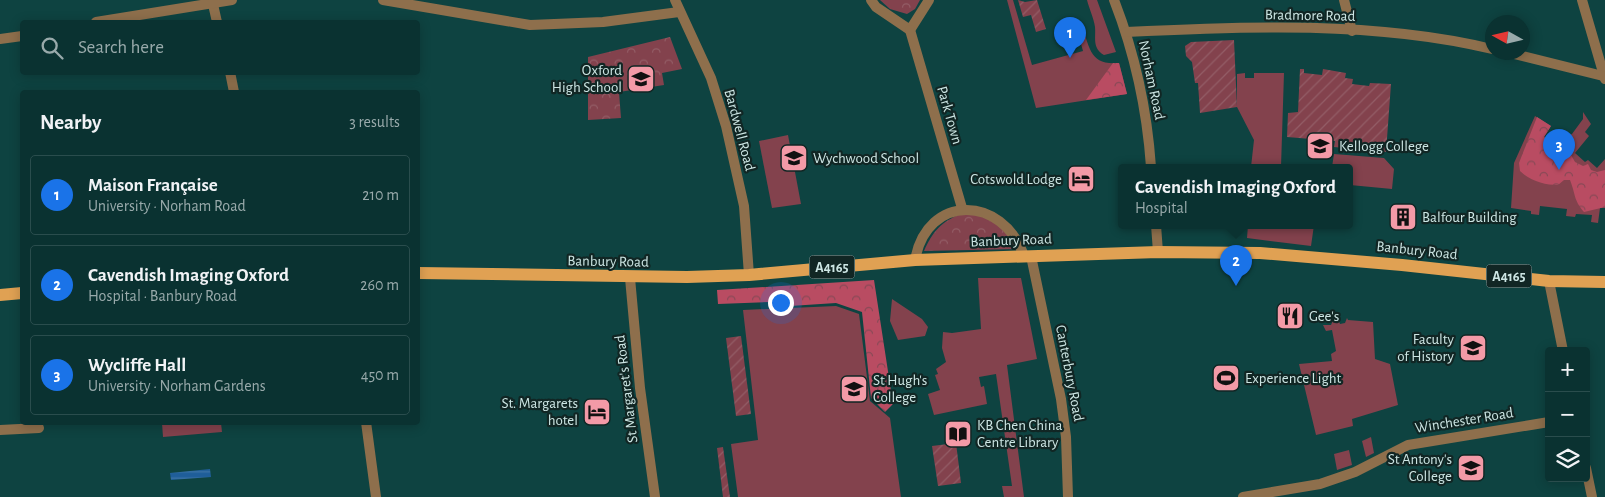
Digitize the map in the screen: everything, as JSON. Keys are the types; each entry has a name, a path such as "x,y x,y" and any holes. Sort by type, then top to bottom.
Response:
{"main road":[{"name":"Banbury Road","path":"420,273 630,278 749,275 915,260 1158,252 1260,253 1402,265 1549,281 1605,282"},
{"path":"0,295 20,293"}],"street":[{"path":"107,20 212,1 232,0"},
{"path":"383,0 530,25 603,22 679,12"},
{"name":"Bardwell Road","path":"675,0 711,78 726,126 744,206 749,275"},
{"path":"871,0 876,7 910,30 929,0"},
{"name":"Norham Road","path":"1114,0 1126,32 1143,99 1151,164"},
{"path":"1344,0 1352,31"},
{"path":"1582,0 1604,78"},
{"path":"212,1 217,20"},
{"name":"Bradmore Road","path":"1126,32 1289,29 1352,31 1453,39 1485,47"},
{"name":"Park Town","path":"910,30 962,208"},
{"path":"0,39 20,36"},
{"path":"1530,58 1604,78"},
{"path":"231,75 234,90"},
{"path":"915,260 917,247 929,229 943,216 962,208 977,209 991,214 1004,223 1019,241 1028,256"},
{"path":"1156,229 1158,252"},
{"name":"Canterbury Road","path":"1028,256 1061,399 1066,437 1068,497"},
{"name":"St Margaret's Road","path":"630,278 640,388 655,497"},
{"path":"1549,281 1562,347"},
{"name":"Winchester Road","path":"1244,497 1320,484 1355,472 1408,445 1545,423"},
{"path":"366,425 376,497"},
{"path":"0,430 39,428"},
{"path":"1589,482 1592,497"}],"green space":[{"path":"880,0 920,0 915,9 907,14 890,9"},
{"path":"1007,0 1013,0 1032,65 1083,51 1076,26 1082,24 1089,47 1096,58 1109,63 1119,63 1127,94 1036,108"},
{"path":"1018,0 1025,2 1037,0 1046,29 1036,32 1031,15 1023,17"},
{"path":"1087,0 1097,0 1116,52 1104,55 1096,46 1095,27"},
{"path":"670,37 682,69 662,73 664,85 619,92 621,118 588,120 588,57"},
{"path":"1234,40 1237,107 1200,113 1198,83 1195,83 1192,62 1186,56 1185,46 1191,42"},
{"path":"1113,63 1119,63 1127,94 1086,100"},
{"path":"1300,69 1304,69 1304,73 1322,75 1323,69 1346,73 1345,78 1353,79 1352,84 1369,86 1370,83 1391,84 1386,152 1334,147 1335,141 1287,137 1288,113 1298,112"},
{"path":"1245,73 1245,78 1254,78 1254,73 1284,73 1281,164 1251,164 1254,140 1237,107 1237,74"},
{"path":"1583,112 1591,124 1585,132 1589,136 1575,153 1585,162 1588,160 1597,168 1605,159 1605,208 1600,208 1598,223 1591,222 1592,215 1576,214 1575,217 1566,216 1567,209 1540,206 1539,215 1531,214 1531,211 1511,208 1514,163 1535,116 1551,126 1544,137 1558,146 1565,136 1572,134 1583,119"},
{"path":"1537,117 1551,126 1544,137 1558,146 1565,136 1573,140 1574,148 1571,155 1575,162 1583,166 1588,164 1591,170 1597,172 1605,170 1605,207 1584,212 1576,200 1570,180 1564,180 1558,185 1548,184 1533,180 1520,171 1519,163"},
{"path":"788,135 801,204 772,208 759,141"},
{"path":"1334,154 1384,158 1394,169 1392,189 1353,185 1353,164 1332,164"},
{"path":"961,214 980,216 995,223 1007,234 1018,249 924,251 930,238 938,228 948,220"},
{"path":"1248,229 1313,229 1311,246 1247,238"},
{"path":"978,278 1021,278 1037,359 1007,365 1024,497 1004,497 1002,486 1012,486 996,374 979,377 981,387 984,386 987,404 934,415 928,394 940,390 935,375 938,374 936,369 946,362 942,348 943,332 952,333 981,329"},
{"path":"874,280 893,404 885,412 871,398 862,312 836,303 790,306 770,302 718,304 717,290"},
{"path":"892,299 922,319 928,327 925,336 898,340 890,321"},
{"path":"836,306 859,314 870,401 890,418 901,497 738,497 731,444 758,440 743,310"},
{"path":"1334,318 1338,319 1340,324 1345,323 1347,318 1348,320 1373,322 1375,359 1390,364 1398,405 1352,419 1353,426 1316,435 1299,364 1332,361 1331,354 1336,351 1332,330 1326,331 1323,325 1331,325"},
{"path":"741,336 751,414 736,416 726,338"},
{"path":"162,425 221,425 222,432 163,437"},
{"path":"1371,437 1374,453 1366,457 1362,441"},
{"path":"956,443 961,483 938,486 932,446"},
{"path":"723,447 730,497 723,497 717,448"},
{"path":"1349,450 1352,465 1337,470 1334,454"}],"water":[{"path":"210,469 211,477 171,480 170,473"}],"place":[{"name":"Maison Française","path":"1070,58"},
{"name":"Oxford High School","path":"641,79"},
{"name":"Kellogg College","path":"1320,146"},
{"name":"Wychwood School","path":"794,158"},
{"name":"Wycliffe Hall","path":"1559,170"},
{"name":"Cotswold Lodge","path":"1081,179"},
{"name":"Balfour Building","path":"1403,217"},
{"name":"Cavendish Imaging Oxford","path":"1236,286"},
{"name":"Gee's","path":"1290,316"},
{"name":"Faculty of History","path":"1473,348"},
{"name":"Experience Light","path":"1226,378"},
{"name":"St Hugh's College","path":"854,389"},
{"name":"St. Margarets hotel","path":"597,412"},
{"name":"KB Chen China Centre Library","path":"958,434"},
{"name":"St Antony's College","path":"1471,468"}]}
